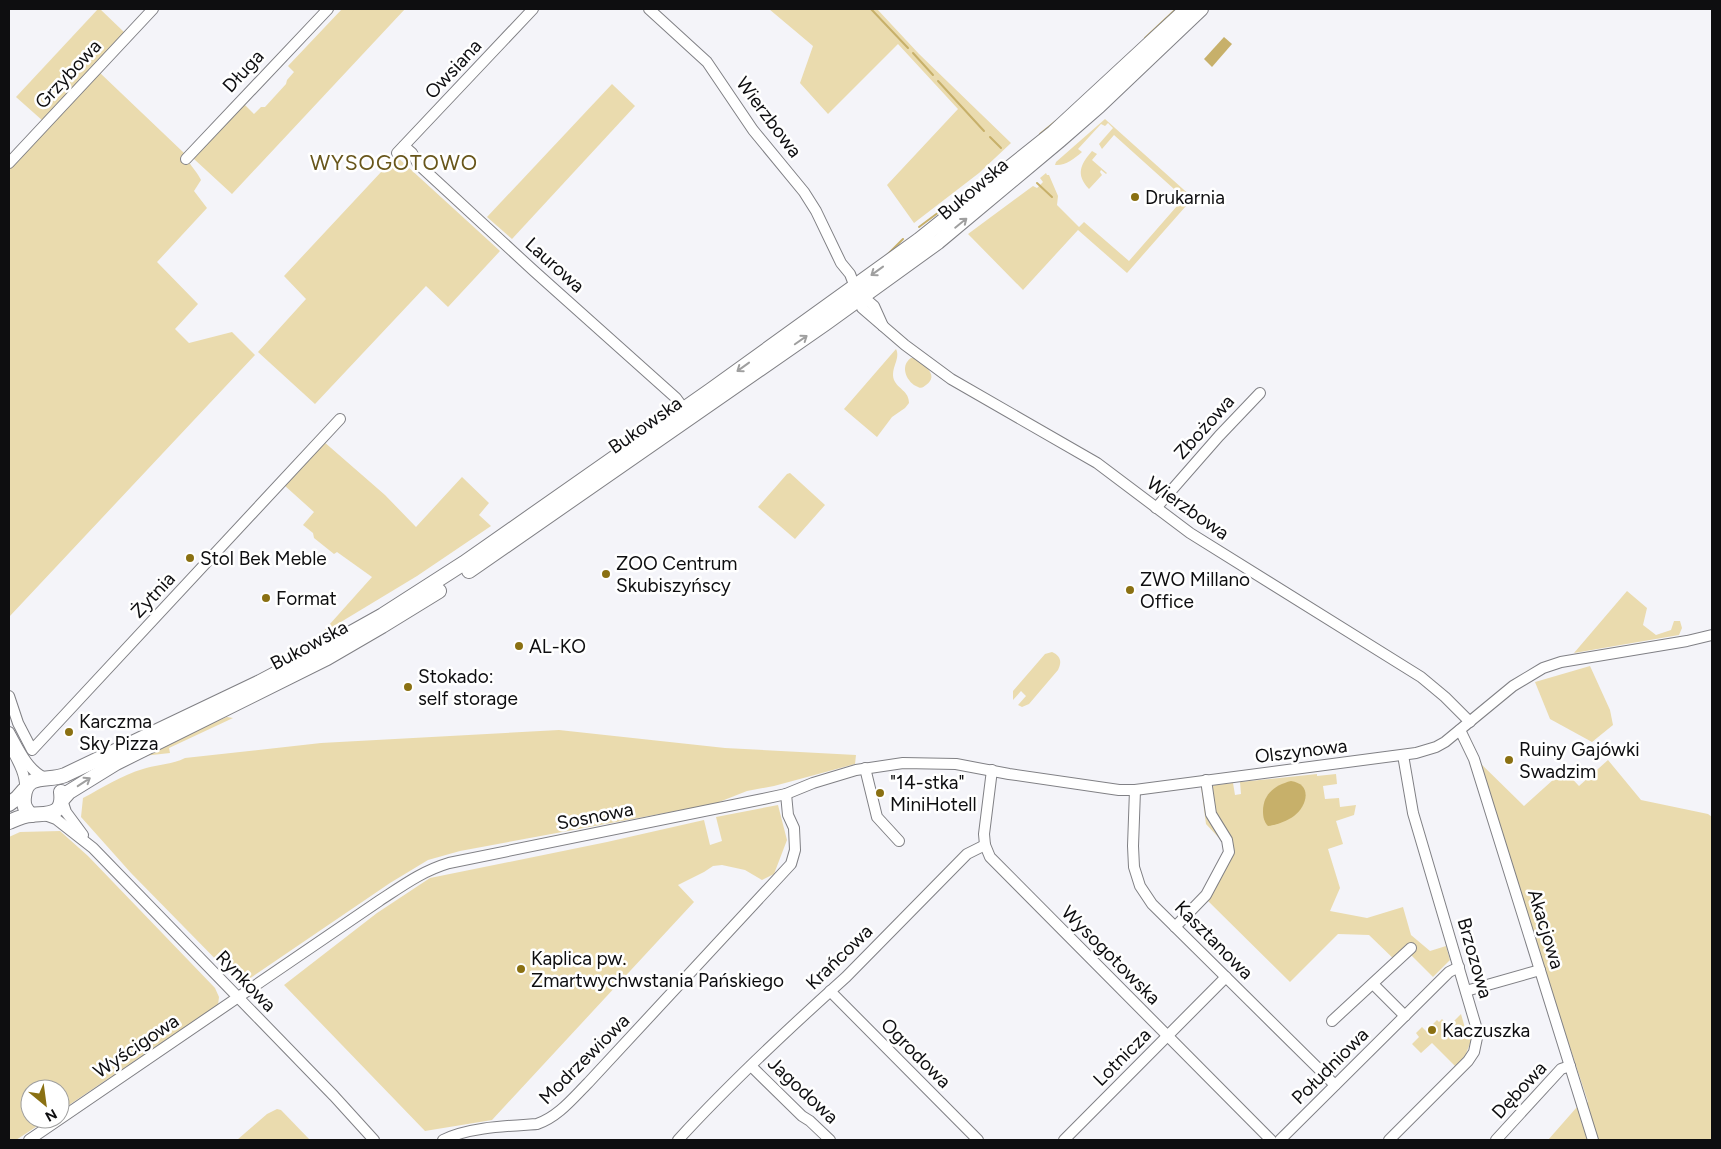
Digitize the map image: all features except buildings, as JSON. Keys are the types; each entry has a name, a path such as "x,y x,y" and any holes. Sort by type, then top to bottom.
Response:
{"main road":[{"name":"Bukowska","path":"62,800 69,792 116,763 304,670 368,635 501,550 858,292 919,240 1040,145 1187,9"},
{"name":"Bukowska","path":"49,778 64,776 260,682 366,624 458,567 684,409 858,292 879,286 949,234 1054,145 1099,106 1201,9"},
{"path":"9,804 18,798 34,780 49,778 60,786 62,800 56,810 50,814 31,815 9,822"},
{"path":"24,789 24,805 31,815"}],"street":[{"name":"Grzybowa","path":"9,163 153,9"},
{"name":"Długa","path":"186,159 328,9"},
{"name":"Owsiana","path":"401,149 533,9"},
{"name":"Wierzbowa","path":"649,9 700,54 712,68 753,130 804,192 820,218 841,263 844,278 874,306 883,326"},
{"name":"Laurowa","path":"401,149 412,153 418,164 676,398 684,409"},
{"path":"874,306 874,298 879,286"},
{"name":"Wierzbowa","path":"858,292 862,308 910,349 951,379 1097,464 1197,537 1421,677 1445,697 1470,722"},
{"name":"Zbożowa","path":"1156,508 1219,436 1260,393"},
{"name":"Żytnia","path":"9,696 18,723 32,750 340,419"},
{"name":"Olszynowa","path":"992,770 1119,790 1135,790 1403,755 1436,747 1460,730 1513,686 1534,672 1561,662 1687,641 1712,635"},
{"name":"Akacjowa","path":"1460,730 1474,759 1593,1140"},
{"path":"9,732 32,769 49,778"},
{"path":"9,744 22,771 25,781 24,789"},
{"name":"Brzozowa","path":"1389,1140 1461,1069 1474,1052 1478,1033 1413,813 1403,755"},
{"name":"Sosnowa","path":"238,998 379,901 418,875 434,867 786,794 813,783 865,768 903,762 944,762 992,770"},
{"path":"865,768 877,816 900,841"},
{"path":"984,844 992,770"},
{"path":"1176,927 1206,895 1229,852 1227,840 1211,814 1206,780"},
{"name":"Kasztanowa","path":"1135,790 1133,857 1140,886 1152,904 1335,1085"},
{"name":"Modrzewiowa","path":"443,1140 466,1132 537,1124 548,1120 588,1083 791,864 795,850 794,828 788,815 786,794"},
{"name":"Rynkowa","path":"62,800 66,812 93,848"},
{"name":"Rynkowa","path":"45,815 56,818 93,848 334,1096 374,1140"},
{"name":"Krańcowa","path":"679,1140 751,1066 824,994 830,991 968,854 984,844"},
{"name":"Wysogotowska","path":"984,844 990,857 999,867 1271,1140"},
{"name":"Południowa","path":"1332,1021 1410,948"},
{"name":"Południowa","path":"1280,1140 1450,970 1459,966"},
{"path":"1466,991 1540,970"},
{"name":"Lotnicza","path":"1064,1140 1226,977"},
{"path":"1373,984 1405,1016"},
{"name":"Ogrodowa","path":"830,991 978,1140"},
{"name":"Wyścigowa","path":"29,1140 238,998"},
{"name":"Jagodowa","path":"751,1066 802,1116 830,1140"},
{"name":"Dębowa","path":"1496,1140 1560,1069 1570,1066"}],"shaded area":[{"path":"98,9 125,33 43,121 16,97"},
{"path":"342,9 405,9 232,194 194,159 194,156 243,103 254,114 261,107 265,107 294,72 288,66"},
{"path":"769,9 877,9 919,54 1011,143 979,173 914,223 887,185 958,109 898,44 828,114 800,83 813,46"},
{"path":"1224,37 1232,44 1212,67 1204,59"},
{"path":"99,72 184,153 201,180 194,191 207,208 157,262 198,304 175,329 189,343 232,332 255,355 9,617 9,168"},
{"path":"612,84 635,106 512,239 487,217"},
{"path":"1105,119 1193,198 1127,273 1078,230 1023,290 968,234 1033,186 1037,188 1043,182 1040,178 1046,173 1049,175 1058,196 1057,205 1079,227 1084,222 1129,261 1184,198 1114,135 1102,149 1099,144 1113,128 1108,123 1105,126 1101,124 1078,149 1082,152 1076,157 1066,163 1055,165 1056,162"},
{"path":"1092,151 1097,154 1092,160 1107,173 1101,170 1102,175 1089,189 1082,179 1081,169"},
{"path":"396,156 500,251 448,307 426,286 315,404 258,352 306,299 284,276"},
{"path":"896,349 897,356 893,376 896,383 909,399 909,403 892,417 877,437 844,409"},
{"path":"911,358 915,358 931,374 930,381 922,388 914,385 906,374 905,365"},
{"path":"323,441 385,495 416,527 462,477 489,503 479,515 491,526 417,576 321,634 372,577 337,552 334,554 314,538 313,533 303,525 314,512 284,485"},
{"path":"790,473 825,505 795,539 758,507"},
{"path":"1627,591 1647,608 1643,625 1656,635 1671,630 1674,621 1680,621 1682,628 1679,635 1574,653"},
{"path":"1052,652 1060,660 1058,670 1029,704 1022,707 1018,705 1026,696 1021,691 1013,700 1013,691 1045,654"},
{"path":"1590,666 1610,710 1613,725 1592,742 1550,719 1535,682"},
{"path":"227,717 233,718 169,748 170,753 143,756 179,737"},
{"path":"559,730 725,748 856,755 855,764 774,786 747,791 714,804 460,851 428,860 390,883 249,979 242,981 235,979 131,873 81,817 83,798 127,775 185,758 321,743"},
{"path":"1475,758 1524,806 1564,770 1579,786 1608,760 1641,800 1708,814 1712,817 1712,1140 1548,1140 1577,1107 1588,1102"},
{"path":"1317,774 1317,776 1336,774 1337,784 1323,786 1325,799 1339,798 1340,807 1356,805 1354,815 1336,821 1343,844 1328,849 1340,888 1330,911 1367,918 1403,907 1411,935 1430,951 1446,946 1450,960 1433,977 1410,954 1399,964 1369,935 1338,934 1290,982 1207,900 1231,851 1206,824 1201,787 1233,783 1235,795 1241,794 1240,782"},
{"path":"1291,781 1298,783 1305,790 1305,801 1294,816 1278,824 1268,826 1263,815 1265,800 1275,788"},
{"path":"778,805 787,840 774,874 762,880 745,870 722,865 713,866 678,885 694,902 492,1120 425,1131 284,985 377,913 430,878 704,820 710,845 722,841 716,817"},
{"path":"60,831 88,856 215,988 219,997 218,1005 70,1104 70,1079 20,1079 20,1129 33,1129 16,1140 9,1140 9,837 20,832"},
{"name":"Kaczuszka","path":"1461,1014 1467,1035 1473,1036 1465,1056 1455,1066 1432,1043 1421,1053 1412,1044 1419,1037 1416,1033 1422,1027 1426,1031 1437,1020 1439,1022 1442,1019 1449,1026"},
{"path":"277,1109 281,1110 310,1140 237,1140 267,1114"}],"waterway":[{"path":"871,9 908,48"},
{"path":"1145,38 1176,9"},
{"path":"913,53 933,75"},
{"path":"938,81 984,131"},
{"path":"1040,134 1056,121"},
{"path":"990,137 1001,148"},
{"path":"1037,183 1052,197"},
{"path":"919,227 939,212"},
{"path":"887,255 903,239"}],"place":[{"name":"Drukarnia","path":"1135,197"},
{"name":"Stol Bek Meble","path":"190,558"},
{"name":"ZOO Centrum Skubiszyńscy","path":"606,574"},
{"name":"ZWO Millano Office","path":"1130,590"},
{"name":"Format","path":"266,598"},
{"name":"AL-KO","path":"519,646"},
{"name":"Stokado: self storage","path":"408,687"},
{"name":"Karczma Sky Pizza","path":"69,732"},
{"name":"Ruiny Gajówki Swadzim","path":"1509,760"},
{"name":"\"14-stka\" MiniHotell","path":"880,793"},
{"name":"Kaplica pw. Zmartwychwstania Pańskiego","path":"521,969"},
{"name":"Kaczuszka","path":"1432,1030"}],"district":[{"name":"WYSOGOTOWO","path":"394,162"}]}
